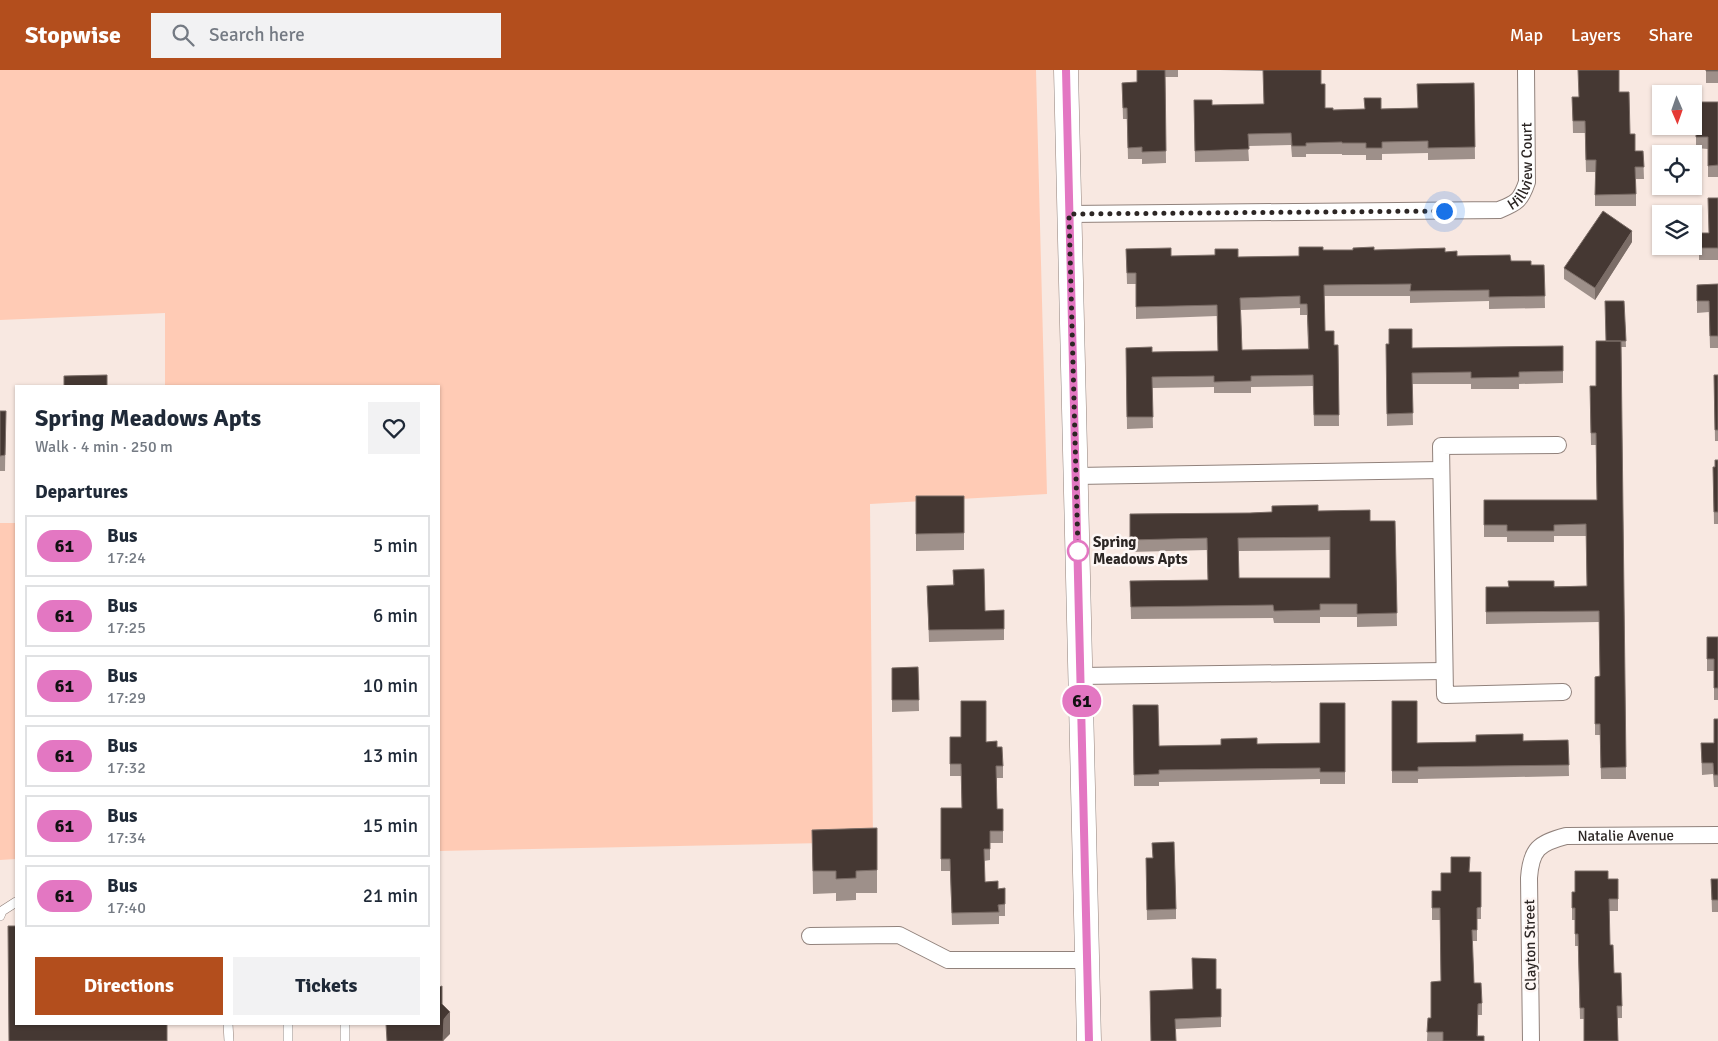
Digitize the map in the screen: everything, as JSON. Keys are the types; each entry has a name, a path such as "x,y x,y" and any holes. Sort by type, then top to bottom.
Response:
{"street":[{"path":"1066,70 1089,1041"},
{"name":"Hillview Court","path":"1069,214 1500,210 1514,204 1522,195 1527,182 1526,70"},
{"path":"1558,445 1441,446 1444,695 1563,692"},
{"path":"1076,476 1441,470"},
{"path":"1081,676 1444,671"},
{"name":"Natalie Avenue","path":"1536,850 1548,841 1566,836 1718,835"},
{"name":"Clayton Street","path":"1531,1041 1528,878 1530,862 1536,850"},
{"path":"810,936 899,935 948,960 1088,960"}],"lane":[{"path":"0,916 2,911 15,903"},
{"path":"228,1025 228,1041"},
{"path":"288,1025 288,1041"},
{"path":"345,1025 345,1041"}],"shaded area":[{"path":"0,70 1036,70 1047,494 870,504 873,842 440,851 440,385 165,385 165,313 0,320"},
{"path":"0,523 15,523 15,859 0,860"}],"building":[{"path":"1137,70 1165,70 1166,151 1142,152 1142,147 1128,148 1127,108 1123,108 1122,83 1137,82"},
{"path":"1263,70 1321,70 1321,84 1325,84 1325,108 1333,108 1333,110 1365,109 1364,98 1381,98 1381,109 1418,108 1417,84 1474,83 1475,147 1428,148 1428,141 1382,142 1382,148 1366,148 1366,143 1342,142 1306,143 1306,146 1292,146 1291,133 1248,134 1249,149 1195,151 1194,100 1212,100 1212,105 1264,104"},
{"path":"1578,70 1619,70 1619,92 1629,92 1630,134 1635,134 1635,151 1643,151 1644,167 1635,167 1636,194 1595,195 1596,160 1586,160 1585,121 1573,121 1572,97 1579,97"},
{"path":"1702,102 1718,102 1718,165 1708,166 1708,137 1696,137 1696,135 1702,135"},
{"path":"1708,198 1718,198 1718,248 1702,248 1702,233 1709,233"},
{"path":"1603,211 1632,231 1595,288 1564,268"},
{"path":"1299,247 1323,247 1323,250 1353,250 1353,248 1374,247 1374,250 1445,248 1445,252 1457,251 1457,256 1510,255 1511,261 1531,261 1531,265 1544,265 1545,296 1489,297 1489,290 1410,291 1411,284 1324,285 1325,331 1334,331 1334,345 1338,345 1339,415 1314,415 1313,375 1251,376 1251,381 1214,382 1214,376 1152,377 1153,417 1127,417 1126,348 1152,347 1152,352 1218,351 1217,305 1136,307 1136,273 1127,273 1126,249 1171,248 1171,256 1215,255 1215,249 1238,249 1238,257 1299,256","holes":["1300,296 1300,304 1307,304 1309,349 1242,350 1240,298"]},
{"path":"1718,284 1718,336 1710,336 1709,301 1697,301 1697,285"},
{"path":"1605,301 1624,301 1626,341 1606,341"},
{"path":"1389,329 1412,329 1412,348 1563,346 1563,371 1519,372 1519,377 1471,378 1471,372 1412,373 1413,413 1387,414 1386,344 1389,344"},
{"path":"1596,341 1621,341 1626,767 1601,768 1600,724 1595,724 1595,677 1600,676 1599,611 1486,612 1486,587 1509,587 1508,581 1554,581 1554,587 1587,586 1586,524 1554,525 1554,531 1507,531 1507,525 1484,525 1484,500 1597,500 1596,433 1591,433 1590,386 1596,386"},
{"path":"107,375 107,385 64,385 64,376"},
{"path":"1714,375 1718,375 1718,430 1715,430"},
{"path":"0,411 6,411 5,455 0,456"},
{"path":"1715,460 1718,460 1718,512 1714,512 1713,467 1715,467"},
{"path":"916,496 964,496 964,533 916,534"},
{"path":"1318,505 1318,511 1370,510 1370,521 1395,521 1397,613 1357,614 1357,604 1320,604 1320,610 1274,611 1273,605 1131,607 1130,581 1208,580 1207,538 1130,540 1130,514 1272,512 1272,506","holes":["1330,537 1330,578 1239,578 1238,538"]},
{"path":"984,569 985,611 1004,610 1004,629 929,630 927,586 954,585 953,570"},
{"path":"1707,637 1718,637 1718,688 1714,688 1714,659 1707,659"},
{"path":"918,667 919,700 892,700 892,668"},
{"path":"961,701 986,701 986,742 997,741 997,747 1002,747 1003,766 996,766 997,809 1003,809 1003,831 990,831 990,849 984,849 985,882 998,881 998,889 1005,888 1005,904 998,905 999,912 952,913 950,859 941,859 941,808 962,808 961,764 950,764 950,737 961,737"},
{"path":"1392,701 1417,701 1417,743 1476,742 1476,735 1523,734 1523,741 1568,740 1569,765 1418,767 1418,771 1392,771"},
{"path":"1320,703 1345,703 1345,772 1320,772 1320,768 1159,770 1159,774 1134,775 1133,705 1158,705 1159,746 1221,745 1221,739 1257,738 1257,744 1320,743"},
{"path":"1714,719 1718,719 1718,775 1714,775 1713,763 1702,763 1701,743 1714,743"},
{"path":"877,828 877,870 856,871 856,878 836,879 836,871 813,871 812,830"},
{"path":"1174,842 1176,909 1147,910 1146,858 1153,858 1152,843"},
{"path":"1451,857 1470,857 1469,872 1481,872 1481,907 1477,908 1477,930 1472,930 1474,983 1481,983 1482,1003 1478,1004 1477,1036 1484,1036 1484,1041 1443,1041 1443,1032 1427,1032 1428,1018 1431,1018 1431,982 1441,981 1440,908 1432,908 1432,891 1441,891 1441,873 1451,873"},
{"path":"1575,871 1608,871 1608,879 1618,879 1618,899 1609,899 1610,945 1613,945 1614,973 1621,973 1622,1006 1617,1006 1618,1041 1584,1041 1584,1008 1580,1008 1578,934 1575,934 1575,908 1572,908 1572,892 1575,892"},
{"path":"1711,879 1718,879 1718,900 1712,900"},
{"path":"8,926 15,926 15,1025 167,1025 167,1041 9,1041"},
{"path":"1192,958 1216,959 1216,989 1221,989 1221,1017 1175,1019 1176,1041 1151,1041 1150,991 1193,989"},
{"path":"442,986 442,1004 450,1012 444,1019 443,1041 387,1041 386,1025 440,1025 440,987"}],"bus line":[{"name":"61","path":"1066,70 1089,1041"}],"place":[{"name":"Spring Meadows Apts","path":"1078,551"}],"route":[{"path":"1078,551 1069,214 1444,211"}]}
